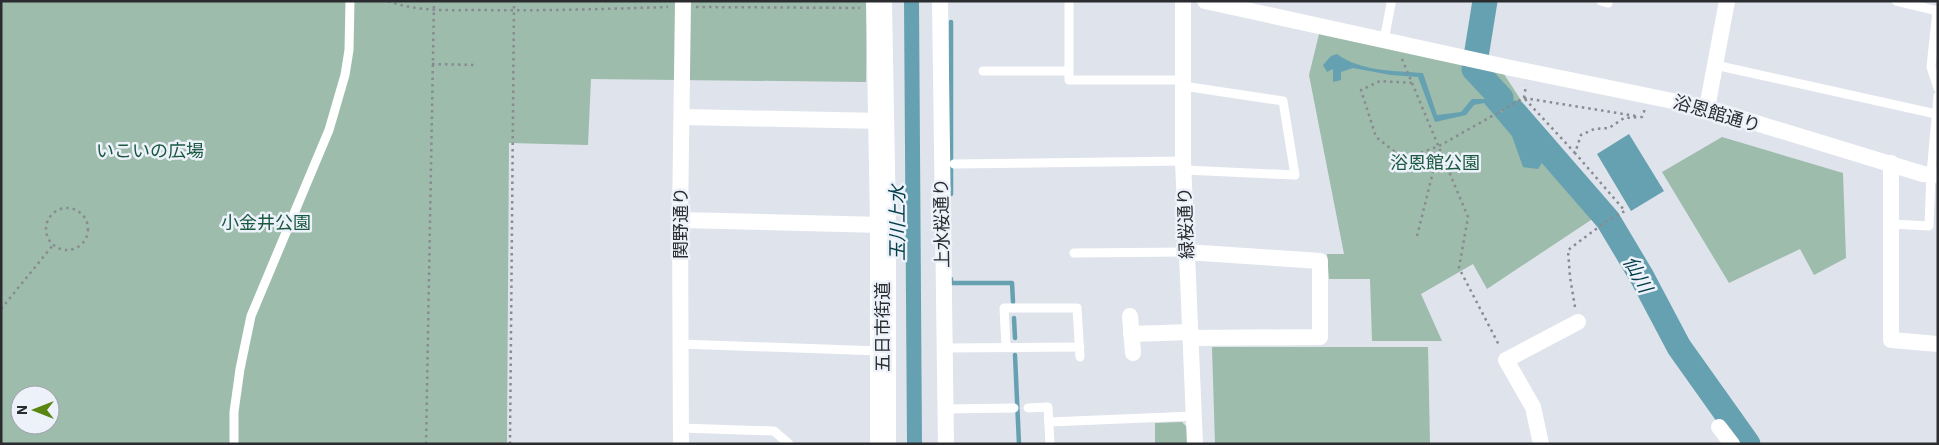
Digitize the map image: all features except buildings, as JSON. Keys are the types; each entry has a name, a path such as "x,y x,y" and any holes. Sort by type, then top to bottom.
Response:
{"main road":[{"name":"五日市街道","path":"870,2 880,120 883,225 883,444"}],"street":[{"name":"関野通り","path":"680,436 683,1"},
{"name":"上水桜通り","path":"940,1 948,164 944,348 946,444"},
{"name":"緑桜通り","path":"1183,1 1183,165 1195,444"},
{"path":"1204,1 1390,42"},
{"path":"1707,108 1728,1"},
{"name":"浴恩館通り","path":"1390,42 1707,108 1923,174 1934,175"},
{"path":"682,117 880,120"},
{"path":"1891,163 1891,340 1938,344"},
{"path":"680,220 883,225"},
{"path":"1131,334 1320,337 1320,261 1186,252"},
{"path":"1130,316 1133,353"},
{"path":"1541,444 1533,407 1506,360 1578,322"},
{"path":"1719,426 1732,444"}],"lane":[{"path":"234,444 234,412 238,378 251,316 329,130 349,50 350,1"},
{"path":"948,164 1183,165 1295,175 1283,101 1183,83 1069,80 1069,1"},
{"path":"1896,1 1937,11 1931,67 1938,88"},
{"path":"1390,42 1391,4"},
{"path":"1715,64 1936,117"},
{"path":"983,71 1068,71"},
{"path":"1891,224 1929,226 1938,96"},
{"path":"1074,253 1186,252"},
{"path":"1006,347 1004,308 1077,308 1080,357"},
{"path":"681,344 883,351"},
{"path":"944,348 1080,346"},
{"path":"1028,408 1048,407 1050,444"},
{"path":"945,409 1014,408"},
{"path":"1049,422 1194,416"},
{"path":"680,436 774,431 789,444"}],"path":[{"path":"388,1 414,9 497,11"},
{"path":"426,444 434,1"},
{"path":"510,444 514,1"},
{"path":"852,8 870,2"},
{"path":"1390,42 1412,83 1468,217 1459,268 1506,360"},
{"path":"432,64 475,65"},
{"path":"1524,98 1528,71"},
{"path":"1412,83 1380,80 1361,90 1376,137 1404,159 1439,146 1524,98 1642,117"},
{"path":"1642,117 1650,96"},
{"path":"1524,98 1625,211 1608,220 1568,250 1570,277 1578,322"},
{"path":"1575,153 1581,135 1594,129 1609,128 1624,118 1642,117"},
{"path":"1417,236 1439,146"},
{"path":"62,209 75,210 81,214 86,220 88,234 80,246 67,250 53,245 47,234 48,221 52,216 62,209"},
{"path":"1,309 53,245"}],"green space":[{"name":"小金井公園","path":"1,1 867,1 866,82 591,79 588,145 509,143 507,444 1,444"},
{"name":"浴恩館公園","path":"1320,30 1500,68 1597,216 1487,289 1473,264 1421,294 1442,341 1372,341 1370,279 1329,279 1327,254 1344,254 1309,75"},
{"path":"1722,137 1843,173 1846,258 1814,275 1800,249 1729,283 1662,172"},
{"path":"1212,347 1428,347 1430,444 1215,444"},
{"path":"1182,422 1188,428 1189,444 1155,444 1155,423"}],"water":[{"path":"904,1 919,1 922,444 907,444"},
{"path":"1337,54 1346,60 1366,67 1389,71 1423,73 1437,115 1461,112 1472,99 1488,99 1547,155 1538,169 1523,167 1512,136 1484,103 1474,105 1466,115 1435,122 1418,77 1391,75 1353,68 1341,72 1341,80 1333,82 1333,69 1327,72 1323,65 1331,56"},
{"path":"1629,134 1664,191 1631,211 1597,154"}],"waterway":[{"name":"仙川","path":"1485,1 1474,69 1501,98"},
{"path":"951,22 951,194"},
{"name":"仙川","path":"1515,113 1608,220 1642,277 1679,347 1748,444"},
{"path":"951,279 951,283 1012,283 1013,302"},
{"path":"1014,318 1015,338"},
{"path":"1015,355 1019,444"}],"park label":[{"name":"いこいの広場","path":"150,151"}],"water label":[{"name":"玉川上水","path":"897,223"}]}
